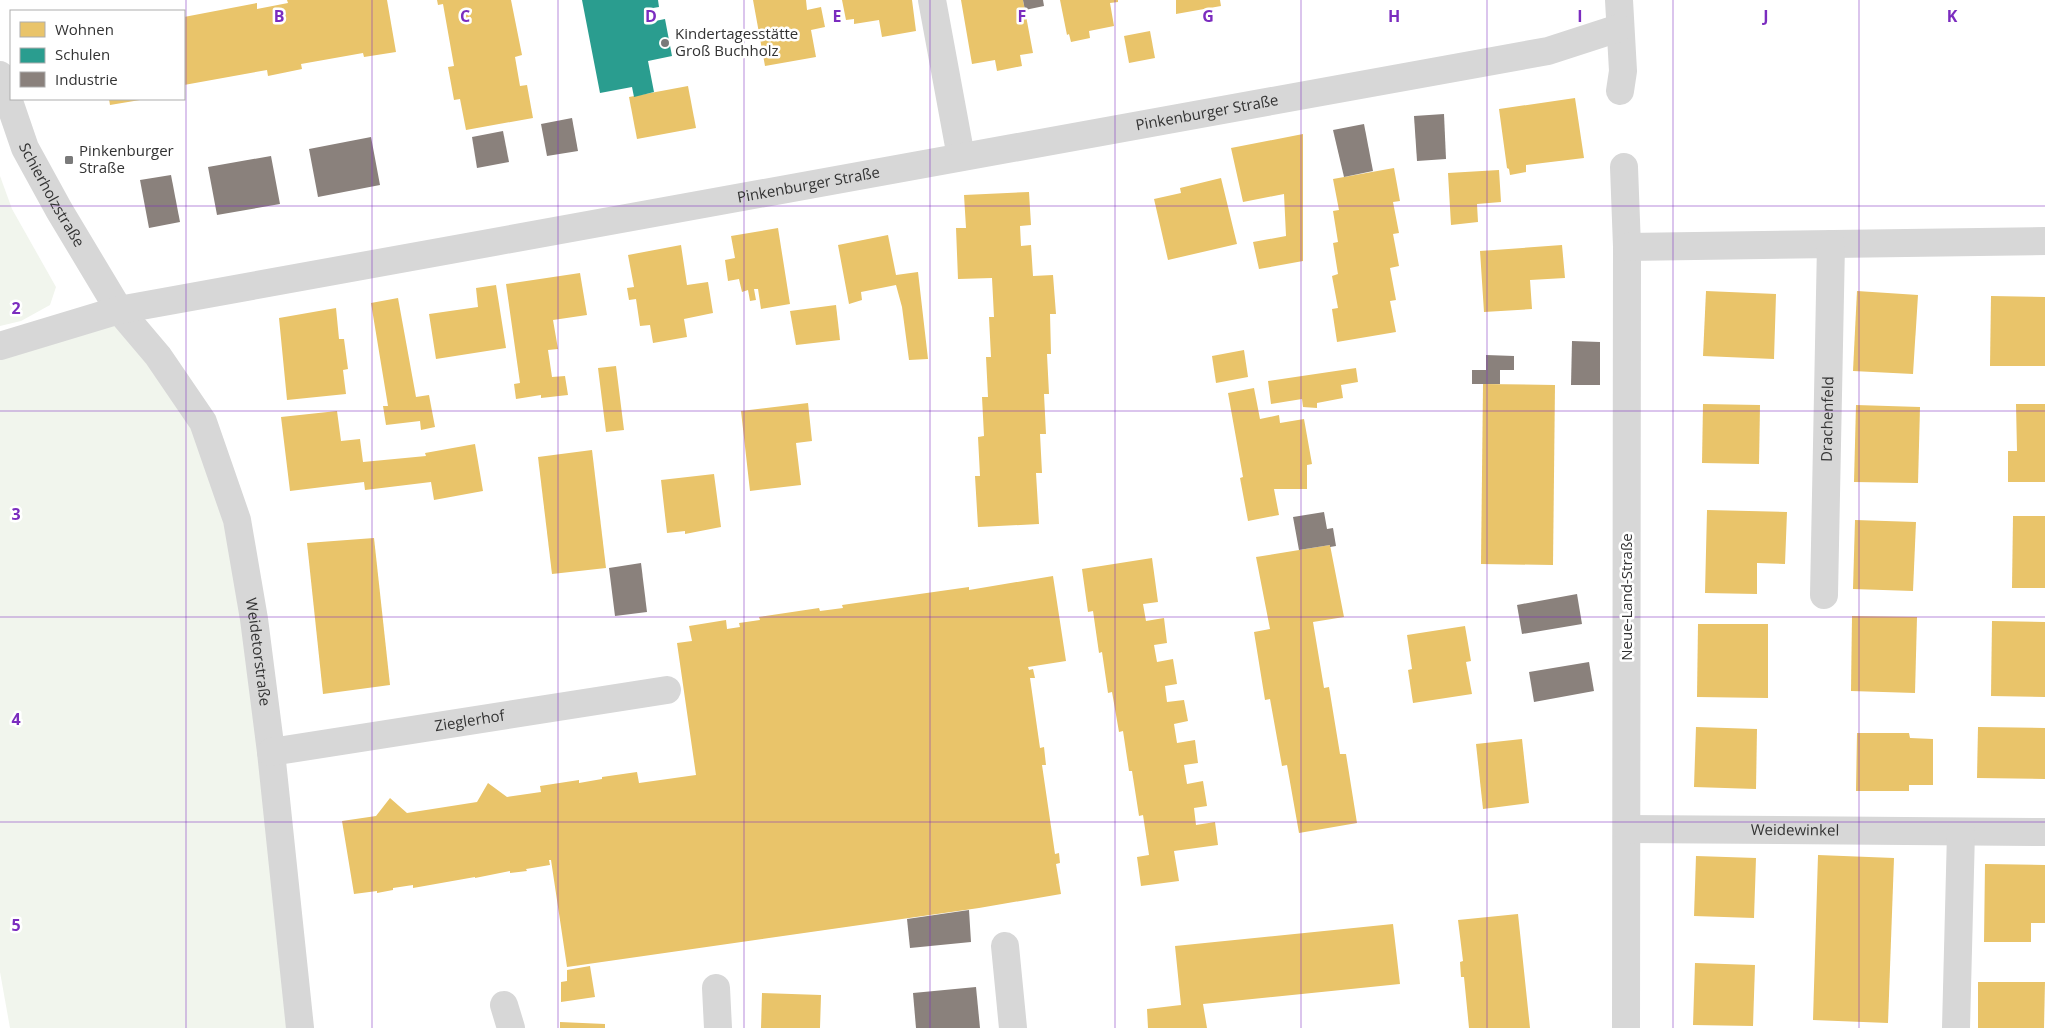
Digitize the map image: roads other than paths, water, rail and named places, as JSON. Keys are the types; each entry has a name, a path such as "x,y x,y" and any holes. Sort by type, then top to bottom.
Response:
{"street":[{"path":"932,0 961,157"},
{"path":"1619,0 1622,71 1620,91"},
{"name":"Pinkenburger Straße","path":"0,346 119,310 1548,50 1619,28"},
{"name":"Schierholzstraße","path":"0,75 25,148 59,210 119,310"},
{"name":"Neue-Land-Straße","path":"1624,167 1627,246 1626,1028"},
{"path":"1627,246 2045,241"},
{"name":"Drachenfeld","path":"1824,595 1830,244"},
{"name":"Weidetorstraße","path":"119,310 158,356 203,422 237,520 254,618 271,752 300,1028"},
{"name":"Zieglerhof","path":"271,752 667,690"},
{"name":"Weidewinkel","path":"1627,829 2045,832"},
{"path":"1956,1028 1962,832"},
{"path":"1005,946 1012,1028"},
{"path":"716,988 718,1028"}],"place":[{"name":"Kindertagesstätte Groß Buchholz","path":"665,43"},
{"name":"Pinkenburger Straße","path":"69,160"}]}
